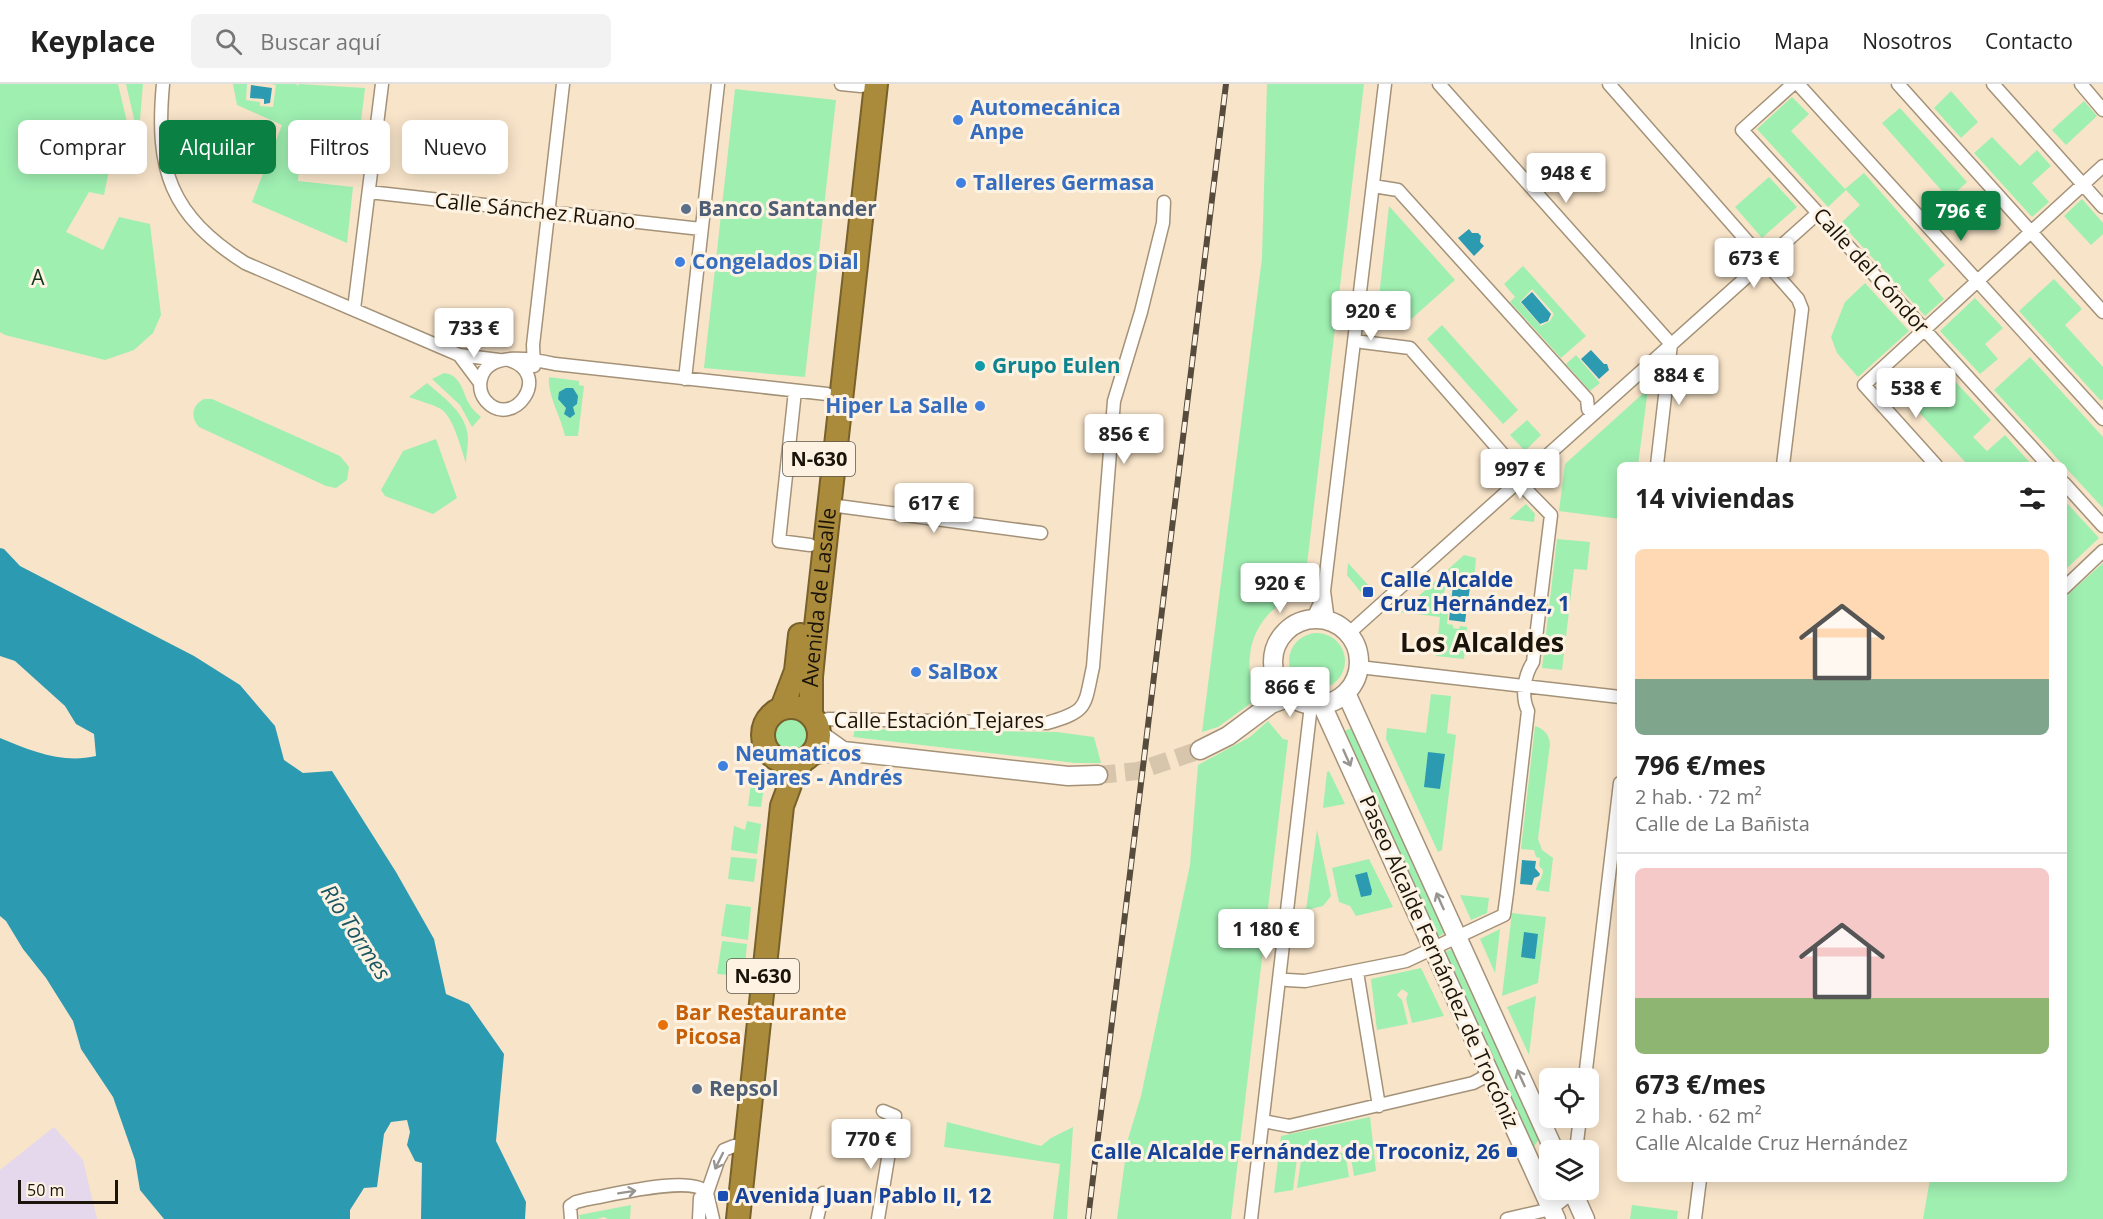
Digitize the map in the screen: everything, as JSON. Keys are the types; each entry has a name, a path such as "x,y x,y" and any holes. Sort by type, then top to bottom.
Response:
{"highway":[{"name":"Avenida de Lasalle","path":"782,708 796,671 860,85"},
{"name":"Avenida de Lasalle","path":"816,724 811,677 830,505 860,85"},
{"path":"782,708 798,708 816,724"},
{"name":"N-630","path":"782,708 775,712 766,724 764,739 783,806"},
{"name":"N-630","path":"738,1219 783,806 792,779 816,749 816,724"},
{"path":"769,752 788,763 807,758"}],"main road":[{"path":"1320,621 1335,624 1348,634 1355,644 1359,667 1346,693 1335,701 1317,705 1285,691 1275,674 1273,662 1275,649 1290,629 1300,622 1320,621"},
{"path":"1200,750 1228,736 1285,691"},
{"name":"Paseo Alcalde Fernández de Trocóniz","path":"1346,693 1550,1140"},
{"name":"Paseo Alcalde Fernández de Trocóniz","path":"1317,705 1554,1214"},
{"path":"816,724 843,751"},
{"path":"807,758 843,751 1068,776 1098,775"},
{"path":"1576,1200 1585,1219"}],"street":[{"path":"164,84 160,125 163,158 173,188 192,220 215,243 244,263 459,355 503,360 533,359 555,364 827,394"},
{"path":"354,309 382,84"},
{"path":"531,383 535,363 533,359 563,84"},
{"path":"685,378 718,84"},
{"path":"1320,621 1356,341 1385,84"},
{"path":"1439,84 1671,344 1657,462"},
{"path":"1609,84 1798,299 1802,309 1783,462"},
{"name":"Calle del Cóndor","path":"1793,84 1742,130 2045,462"},
{"path":"1798,84 2103,419"},
{"path":"1898,84 2103,312"},
{"path":"1993,84 2103,207"},
{"path":"2088,86 2103,110"},
{"path":"1933,462 1864,385 2103,166"},
{"path":"1372,186 1398,190 1587,399 1588,409 1593,414"},
{"name":"Calle Sánchez Ruano","path":"369,192 701,229"},
{"name":"Calle Estación Tejares","path":"816,724 828,719 1047,723 1073,715 1085,704 1093,667 1114,401 1141,312 1163,224 1164,202"},
{"path":"1348,634 1818,213"},
{"path":"1287,980 1305,981 1407,961 1504,915 1528,711 1524,702 1527,671 1533,662 1551,515 1508,471 1508,460 1410,348 1362,342"},
{"path":"459,355 480,383 484,398 496,408 504,409 519,404 525,398 537,372 555,364"},
{"path":"480,383 486,368 503,360 523,368 531,383"},
{"name":"Avenida de Lasalle","path":"795,391 779,541 810,545"},
{"path":"2067,486 2103,526"},
{"path":"830,505 1041,532"},
{"path":"2067,585 2103,551"},
{"path":"1359,667 1617,697"},
{"path":"1251,1219 1317,705"},
{"path":"1585,1068 1617,808"},
{"path":"1357,972 1379,1106"},
{"path":"1263,1121 1289,1125 1473,1083 1490,1074"},
{"path":"878,1219 895,1116 883,1110"},
{"path":"699,1219 704,1196 724,1150 734,1146 745,1147"},
{"path":"1695,1219 1700,1182"},
{"path":"571,1219 570,1206 576,1202 677,1184 703,1187 713,1219"},
{"path":"817,1219 823,1193"},
{"path":"1507,1219 1554,1214 1564,1200"}],"shaded area":[{"path":"54,1127 83,1160 97,1219 0,1219 0,1170"}],"green space":[{"name":"A","path":"0,84 118,84 127,120 18,120 18,174 108,174 104,195 89,192 66,232 103,250 119,217 150,224 161,315 153,333 134,350 105,360 0,332"},
{"path":"126,84 143,84 140,120 134,120"},
{"path":"233,84 247,84 246,100 260,102 260,106 273,107 276,85 271,84 365,88 361,120 288,120 288,174 299,174 298,181 353,187 347,243 252,202 263,174 276,174 276,140 282,125 276,120 271,120 237,105"},
{"path":"1267,84 1364,84 1303,598 1277,607 1265,618 1256,633 1250,661 1254,701 1218,727 1202,732 1262,258"},
{"path":"735,89 836,100 805,377 704,368"},
{"path":"1951,91 1978,122 1961,138 1934,108"},
{"path":"1792,97 1809,114 1791,131 1845,189 1864,173 1945,265 1928,280 1944,299 1925,316 1841,223 1860,205 1846,190 1828,207 1757,129"},
{"path":"2084,101 2097,116 2066,145 2052,130"},
{"path":"1900,108 1967,182 1949,199 1882,123"},
{"path":"1992,137 2020,166 2037,150 2051,166 2032,183 2049,202 2032,217 1974,153"},
{"path":"1769,177 1797,207 1762,238 1735,207"},
{"path":"2082,199 2103,223 2103,234 2091,245 2064,216"},
{"path":"1389,206 1455,280 1399,330 1378,306"},
{"path":"1523,266 1586,336 1561,358 1510,302 1515,297 1504,284","holes":["1532,289 1554,314 1550,321 1541,326 1520,302"]},
{"path":"2054,279 2082,309 2065,325 2103,367 2103,399 2101,401 2019,311"},
{"path":"1865,283 1909,331 1858,377 1837,353 1831,337 1845,302"},
{"path":"1975,298 2003,328 1985,344 1998,359 1980,374 1940,331"},
{"path":"1442,325 1518,410 1503,424 1427,339"},
{"path":"1576,355 1600,383 1590,391 1566,364"},
{"path":"2030,357 2103,437 2103,508 2067,469 2067,462 2061,462 1994,390"},
{"path":"444,373 457,380 469,404 481,417 472,427 460,405 432,379"},
{"path":"1950,376 1991,420 1973,437 1987,451 2005,435 2029,462 1965,462 1915,408"},
{"path":"549,377 579,381 579,385 584,386 578,436 565,436 552,399"},
{"path":"427,383 454,407 464,422 468,439 466,463 457,434 446,413 437,407 409,397"},
{"path":"1648,389 1638,462 1617,462 1617,519 1559,511 1565,464"},
{"path":"204,399 212,399 340,456 349,467 347,480 336,488 326,486 199,427 193,415 197,404"},
{"path":"1527,420 1541,435 1525,451 1510,435"},
{"path":"436,439 457,498 433,514 385,496 381,490 403,451"},
{"path":"2067,503 2099,538 2067,568"},
{"path":"1526,504 1535,514 1534,522 1509,519"},
{"path":"1557,539 1590,542 1587,570 1574,569 1562,670 1542,668"},
{"path":"1464,555 1476,558 1474,583 1456,584 1456,581 1452,580 1452,583 1446,583 1444,593 1450,594 1447,624 1459,629 1460,626 1467,627 1464,659 1436,656 1440,617 1401,612"},
{"path":"1348,563 1371,588 1363,595 1347,575"},
{"path":"2103,563 2103,1219 1923,1219 1929,1182 2067,1182 2067,595"},
{"path":"1317,633 1328,635 1337,641 1343,650 1345,661 1343,672 1337,681 1328,687 1317,689 1306,687 1297,681 1291,672 1289,661 1291,650 1297,641 1306,635"},
{"path":"1431,694 1451,696 1447,733 1456,735 1442,850 1438,852 1386,739 1387,728 1426,733"},
{"path":"791,717 804,722 809,735 804,748 791,753 778,748 773,735 778,722"},
{"path":"1268,721 1283,739 1288,740 1231,1219 1117,1219 1128,1139 1141,1096 1190,865 1198,765 1250,737"},
{"path":"1356,726 1449,931 1434,939 1340,733"},
{"path":"1535,726 1546,732 1550,744 1538,839 1542,850 1553,858 1549,892 1536,890 1543,873 1539,866 1540,858 1536,857 1534,850 1521,849"},
{"path":"855,729 1057,732 1094,737 1101,763 1075,763 853,737"},
{"path":"1329,771 1345,804 1323,808 1327,772"},
{"path":"752,776 759,777 764,787 761,807 748,806"},
{"path":"747,821 761,824 757,854 731,850 734,826 745,830"},
{"path":"1317,830 1331,896 1323,906 1306,910"},
{"path":"731,857 757,859 754,882 728,879"},
{"path":"1369,859 1393,907 1356,916 1350,906 1339,902 1332,868"},
{"path":"1460,895 1489,898 1487,913 1471,920"},
{"path":"726,904 751,907 748,940 721,936"},
{"path":"1512,913 1546,917 1538,983 1502,996"},
{"path":"1500,929 1495,973 1480,939"},
{"path":"722,941 747,944 744,976 717,974"},
{"path":"1456,947 1542,1135 1530,1152 1441,954"},
{"path":"1421,968 1444,1016 1412,1023 1406,999 1408,993 1402,989 1397,995 1402,1000 1408,1024 1377,1030 1371,979"},
{"path":"1536,996 1529,1055 1507,1007"},
{"path":"1370,1117 1376,1171 1354,1176 1349,1146 1297,1158 1293,1190 1274,1193 1281,1136"},
{"path":"947,1122 1041,1146 1073,1127 1067,1219 1053,1219 1060,1164 944,1147"},
{"path":"1345,1152 1349,1177 1297,1188 1301,1161"},
{"path":"631,1205 630,1219 604,1217 580,1219 579,1215"},
{"path":"1632,1205 1678,1211 1677,1219 1630,1219"}],"water":[{"path":"251,85 272,88 270,103 264,104 264,99 250,98"},
{"path":"1469,229 1472,233 1478,233 1481,236 1480,242 1484,246 1474,256 1458,238"},
{"path":"1532,292 1551,314 1548,321 1540,324 1521,302"},
{"path":"1591,350 1604,364 1607,364 1609,370 1599,379 1581,359"},
{"path":"566,388 573,388 578,396 577,404 573,407 575,414 570,418 564,414 566,408 558,399 559,392"},
{"name":"Río Tormes","path":"0,548 4,549 20,566 194,656 240,685 275,726 284,760 303,773 332,771 396,872 434,939 446,994 469,1004 504,1054 496,1141 526,1202 525,1219 421,1219 422,1163 415,1161 407,1145 410,1132 407,1120 391,1122 384,1134 377,1187 364,1188 350,1210 350,1219 164,1219 140,1190 135,1160 113,1097 81,1049 73,1021 46,978 23,949 6,921 0,916 0,738 47,755 71,758 96,756 94,734 76,724 65,706 15,661 0,656"},
{"path":"1453,585 1470,587 1465,622 1449,620"},
{"path":"1428,752 1445,754 1440,789 1424,787"},
{"path":"1522,860 1536,861 1535,868 1540,874 1534,878 1532,885 1520,884"},
{"path":"1367,872 1372,891 1371,895 1361,897 1355,875"},
{"path":"1524,932 1538,934 1535,959 1521,957"}],"tunnel":[{"path":"1098,775 1138,771 1200,750"}],"railway":[{"path":"1088,1219 1226,84"}],"place":[{"name":"Automecánica Anpe","path":"958,120"},
{"name":"Talleres Germasa","path":"961,183"},
{"name":"Banco Santander","path":"686,209"},
{"name":"Congelados Dial","path":"680,262"},
{"name":"Grupo Eulen","path":"980,366"},
{"name":"Hiper La Salle","path":"980,406"},
{"name":"Calle Alcalde Cruz Hernández, 1","path":"1368,592"},
{"name":"SalBox","path":"916,672"},
{"name":"Neumaticos Tejares - Andrés","path":"723,766"},
{"name":"Bar Restaurante Picosa","path":"663,1025"},
{"name":"Repsol","path":"697,1089"},
{"name":"Calle Alcalde Fernández de Troconiz, 26","path":"1512,1152"},
{"name":"Avenida Juan Pablo II, 12","path":"723,1196"}],"district":[{"name":"Los Alcaldes","path":"1482,643"}]}
